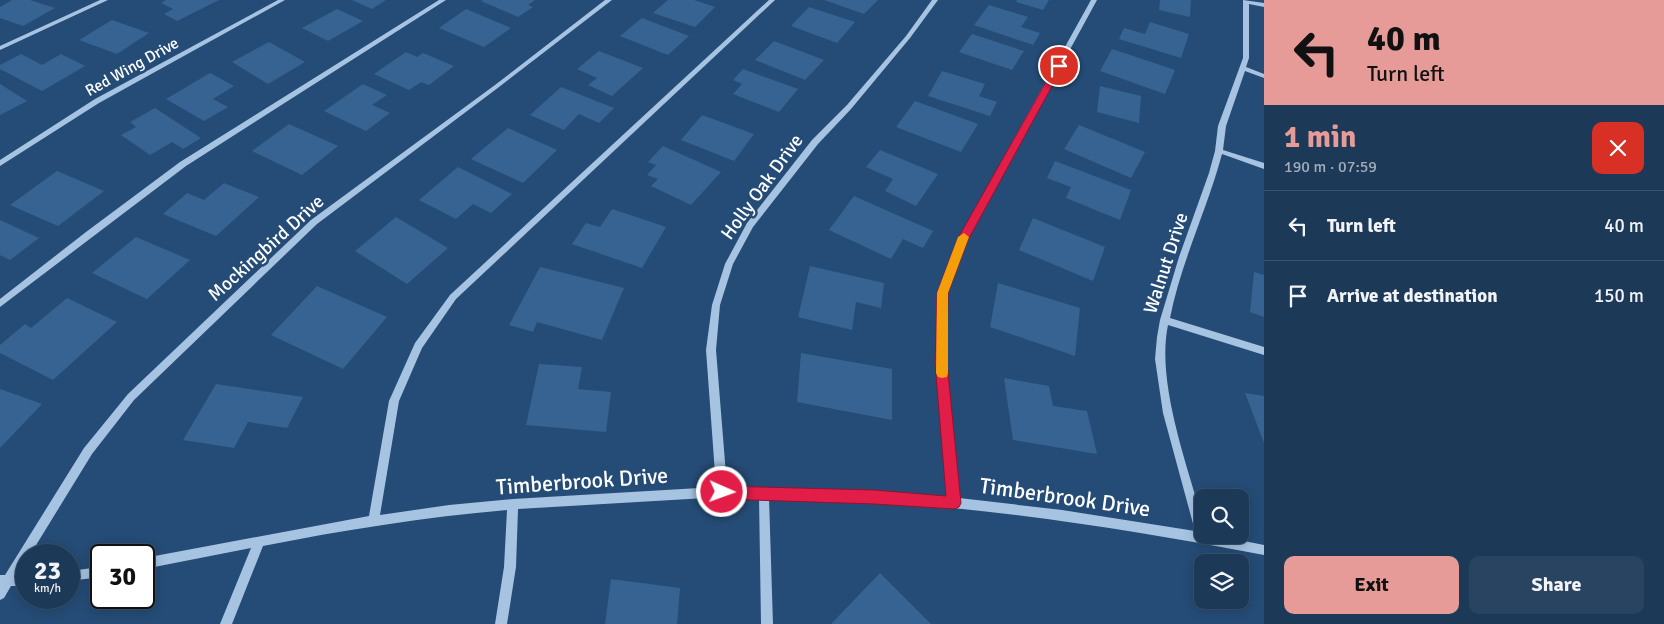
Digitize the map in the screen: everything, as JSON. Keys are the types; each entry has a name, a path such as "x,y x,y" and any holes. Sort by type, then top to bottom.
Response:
{"street":[{"name":"Red Wing Drive","path":"0,163 97,101 282,0"},
{"path":"0,304 89,234 183,164 442,0"},
{"name":"Mockingbird Drive","path":"0,594 4,581 88,451 131,397 314,222 609,0"},
{"path":"372,522 394,400 418,346 453,297 772,0"},
{"name":"Holly Oak Drive","path":"722,492 711,350 716,305 729,264 750,225 815,142 849,107 908,37 935,0"},
{"path":"1246,1 1264,5"},
{"name":"Walnut Drive","path":"1194,508 1162,386 1160,359 1164,320 1183,257 1219,152 1222,126 1246,58 1246,1"},
{"path":"1219,152 1264,166"},
{"path":"1164,320 1264,351"},
{"name":"Timberbrook Drive","path":"155,562 428,513 513,504 722,492 874,497 1014,508 1194,536"},
{"path":"764,493 767,624"},
{"path":"501,624 510,567 513,504"},
{"path":"226,624 258,542"},
{"name":"Timberbrook Drive","path":"1235,544 1264,550"}],"lane":[{"path":"0,48 105,0"},
{"path":"954,503 941,363 943,293 962,240 1094,0"},
{"path":"1243,68 1264,76"}],"building":[{"path":"12,0 30,0 55,8 23,26 0,18 0,7"},
{"path":"166,0 219,0 177,21 164,14 173,9 161,3"},
{"path":"352,0 386,0 372,9"},
{"path":"535,0 528,5 533,7 518,17 481,1"},
{"path":"668,0 694,0 715,7 695,27 653,13"},
{"path":"824,0 878,0 864,14"},
{"path":"1017,0 1049,0 1043,10 1016,2"},
{"path":"1160,0 1191,0 1190,17 1159,10"},
{"path":"989,5 1028,17 1021,27 1040,33 1033,45 974,25"},
{"path":"809,7 855,22 837,43 791,26"},
{"path":"337,9 363,21 328,41 302,28"},
{"path":"466,9 511,28 484,47 439,28"},
{"path":"642,18 689,36 668,55 620,36"},
{"path":"112,20 149,33 117,54 79,40"},
{"path":"1150,22 1189,34 1181,58 1119,39 1124,28 1145,34"},
{"path":"972,34 1024,51 1012,70 959,52"},
{"path":"774,41 824,60 805,80 755,60"},
{"path":"269,42 305,62 268,84 232,62"},
{"path":"1112,49 1175,70 1165,94 1100,71"},
{"path":"599,51 643,68 612,96 588,85 597,78 577,69"},
{"path":"406,52 417,57 423,53 454,66 429,85 421,82 409,90 374,74"},
{"path":"21,54 42,65 61,54 85,66 42,91 0,69 0,65"},
{"path":"743,69 798,89 779,112 733,94 742,84 733,80"},
{"path":"942,71 985,84 979,96 997,102 990,116 928,96"},
{"path":"210,73 234,86 213,99 228,107 204,121 166,99"},
{"path":"0,84 27,101 0,115"},
{"path":"363,84 387,95 372,105 390,113 366,131 324,111"},
{"path":"1100,86 1141,96 1139,123 1097,112"},
{"path":"561,87 614,108 599,123 579,114 564,130 530,115"},
{"path":"915,101 978,124 961,152 896,127"},
{"path":"155,108 201,138 183,149 172,142 150,155 121,135 136,127 130,122"},
{"path":"702,115 754,134 734,161 681,140"},
{"path":"289,124 338,146 302,175 252,151"},
{"path":"1079,125 1145,152 1131,178 1064,149"},
{"path":"508,128 557,150 523,183 471,159"},
{"path":"663,146 721,172 691,205 651,186 658,179 647,175 656,165 648,162"},
{"path":"880,150 938,174 916,206 885,191 893,179 866,167"},
{"path":"1055,161 1131,190 1120,220 1066,198 1071,187 1047,178"},
{"path":"458,167 512,194 491,213 473,204 456,219 419,200"},
{"path":"57,171 104,191 58,226 10,205"},
{"path":"224,183 259,197 216,236 163,214 187,193 204,200"},
{"path":"854,196 933,231 923,248 903,239 891,259 829,230"},
{"path":"612,209 666,227 642,268 572,244 586,223 600,227"},
{"path":"396,217 448,248 407,284 355,251"},
{"path":"1033,218 1105,247 1093,281 1019,250"},
{"path":"0,220 39,238 10,260 0,255"},
{"path":"136,237 190,260 147,299 92,273"},
{"path":"810,266 884,283 881,308 856,302 852,330 798,317"},
{"path":"540,267 624,288 602,340 537,322 533,332 509,325"},
{"path":"1254,272 1264,275 1264,317 1250,312"},
{"path":"998,283 1080,308 1075,356 990,327"},
{"path":"317,286 387,317 343,369 271,335"},
{"path":"67,298 117,322 53,380 0,353 0,345 25,324 31,328"},
{"path":"801,353 892,369 892,420 797,402"},
{"path":"539,364 582,367 578,389 611,392 606,432 526,425"},
{"path":"1004,378 1049,386 1053,406 1087,411 1097,454 1013,440"},
{"path":"216,384 303,397 287,428 248,422 234,448 183,440"},
{"path":"0,389 42,404 0,448"},
{"path":"1245,393 1264,396 1264,443"},
{"path":"880,573 931,624 831,624"},
{"path":"611,579 680,588 677,624 605,624"}],"slow traffic":[{"path":"942,373 943,293 964,237"}],"route":[{"path":"722,492 874,497 954,503 941,363 943,293 962,240 1059,66"}]}
